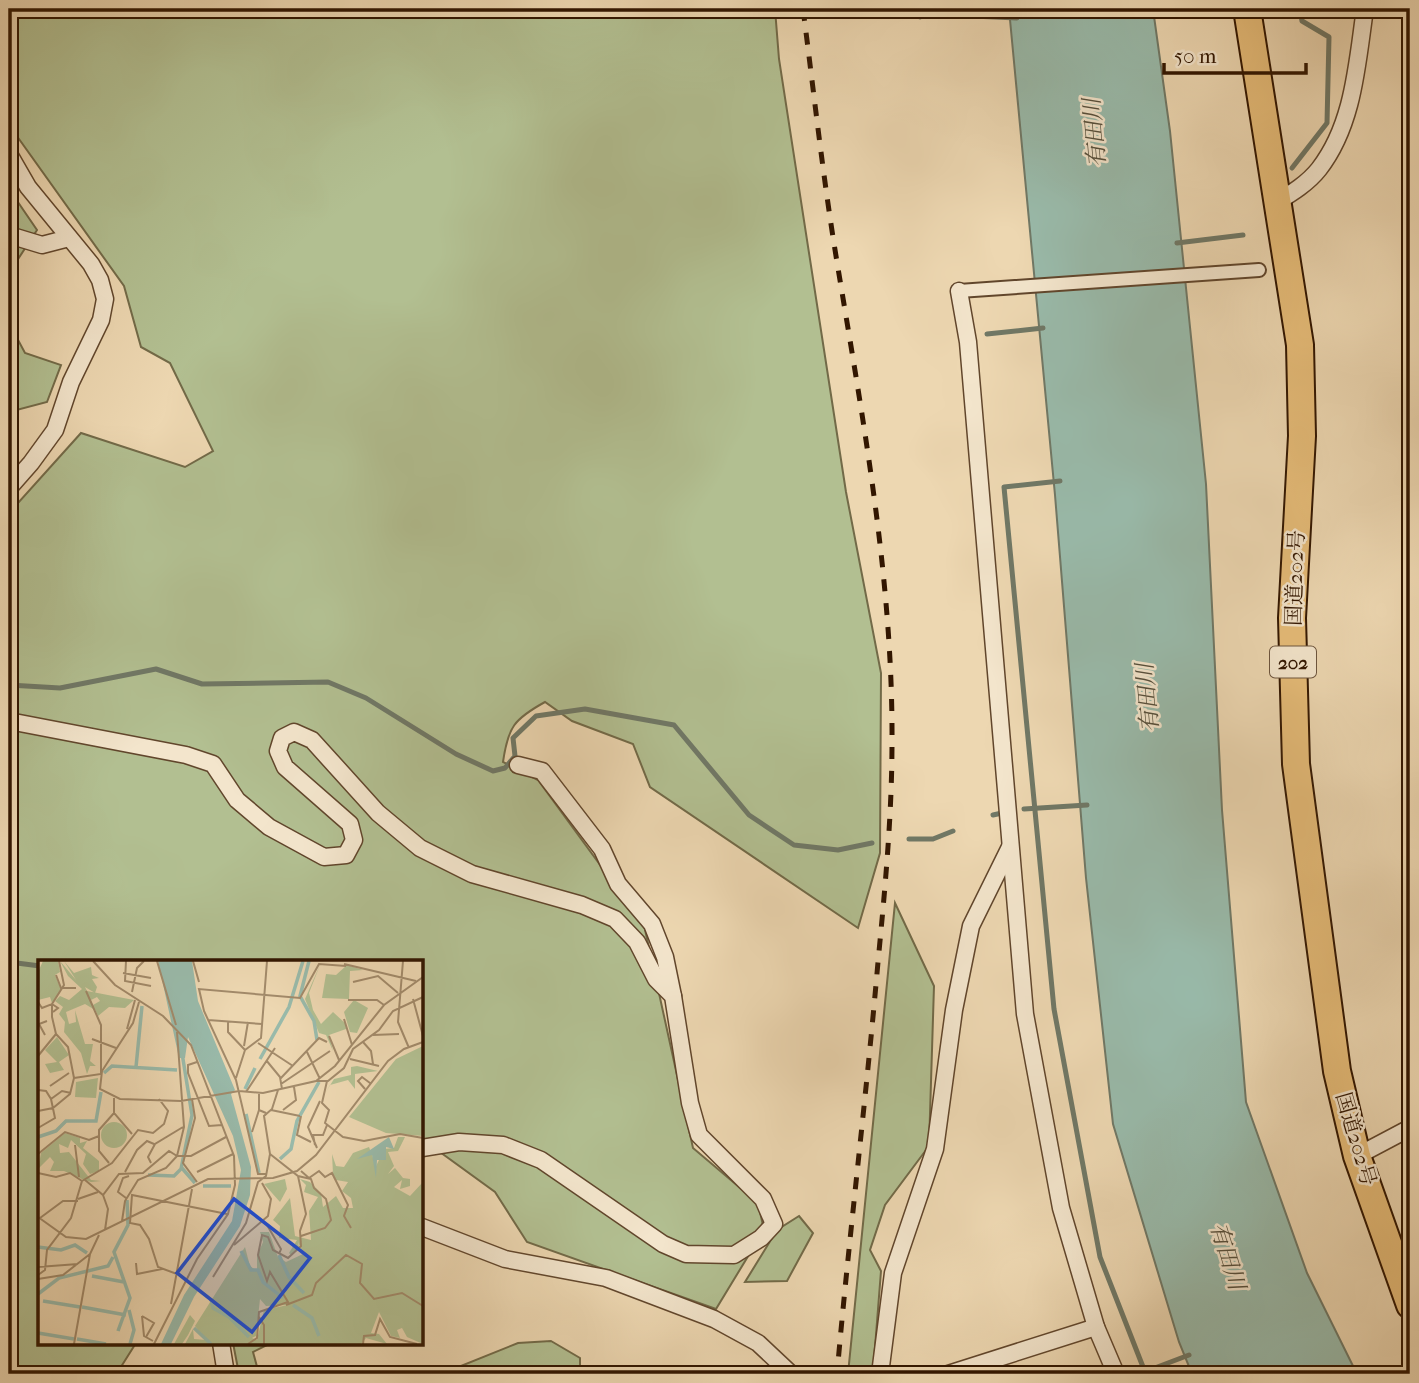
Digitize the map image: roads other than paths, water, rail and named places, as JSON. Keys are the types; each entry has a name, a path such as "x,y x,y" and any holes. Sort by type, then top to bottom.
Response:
{"highway":[{"name":"国道202号","path":"1247,9 1300,345 1302,436 1292,618 1296,764 1337,1071 1357,1156 1410,1305"}],"street":[{"path":"1277,202 1301,187 1319,169 1339,136 1351,100 1365,9"},
{"path":"9,155 29,187 91,264 100,280 104,299 101,320 71,382 55,430 9,488"},
{"path":"9,235 41,245 69,238"},
{"path":"1116,1374 1096,1327 1061,1208 1025,1014 968,342 959,291 1259,271"},
{"path":"9,721 186,755 213,764 237,800 269,827 324,857 346,855 354,840 350,824 285,767 278,751 282,738 294,732 312,740 378,813 420,848 472,874 582,905 615,919 637,942 656,979 673,996"},
{"path":"424,1148 459,1142 503,1145 541,1160 663,1244 686,1254 734,1255 761,1238 774,1224 763,1199 699,1135 690,1103 666,957 652,923 618,884 602,849 542,771 518,765"},
{"path":"880,1374 893,1273 935,1149 954,1010 971,926 1010,847"},
{"path":"1357,1156 1410,1128"},
{"path":"424,1228 505,1259 606,1278 714,1319 758,1343 791,1374"},
{"path":"948,1374 1096,1327"},
{"path":"221,1344 226,1374"}],"water":[{"name":"有田川","path":"1009,9 1153,9 1170,131 1206,484 1222,810 1246,1102 1307,1273 1357,1374 1192,1374 1179,1342 1113,1124 1086,878 1055,495"}],"waterway":[{"path":"896,9 920,17"},
{"path":"1292,168 1327,123 1329,37 1302,21 1300,9"},
{"path":"950,15 1017,18"},
{"path":"1177,243 1243,235"},
{"path":"987,334 1043,328"},
{"path":"1060,481 1004,487 1054,1009 1100,1257 1145,1372"},
{"path":"9,685 60,688 156,669 202,684 328,682 366,698 456,754 493,771 505,768 515,756 513,738 536,716 585,709 674,725 749,815 794,845 838,850 872,843"},
{"path":"1024,809 1087,805"},
{"path":"993,815 1002,813"},
{"path":"909,839 933,839 953,831"},
{"path":"9,962 38,966"},
{"path":"1139,1374 1189,1355"}],"railway":[{"path":"803,9 827,199 875,501 891,682 892,769 886,880 837,1374"}]}
